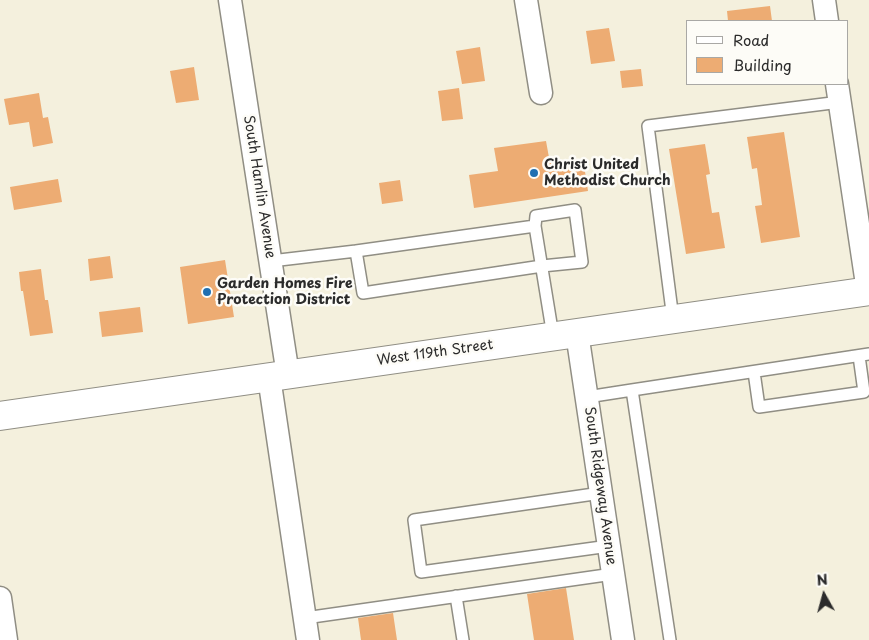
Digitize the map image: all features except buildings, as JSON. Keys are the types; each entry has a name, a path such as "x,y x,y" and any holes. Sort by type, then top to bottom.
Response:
{"street":[{"name":"South Hamlin Avenue","path":"230,0 271,261 278,376 308,640"},
{"path":"526,0 541,93"},
{"path":"824,0 827,20"},
{"path":"838,93 869,291"},
{"name":"West 119th Street","path":"0,416 869,291"},
{"name":"South Ridgeway Avenue","path":"565,334 587,397 623,640"},
{"path":"0,598 6,640"}],"lane":[{"path":"673,319 648,126 838,93"},
{"path":"356,251 363,293 542,266 582,262 575,210 536,216 535,226 542,266 565,334"},
{"path":"271,261 535,226"},
{"path":"587,397 864,355 864,392 759,407 754,372"},
{"path":"632,390 670,640"},
{"path":"601,493 414,520 421,572 609,546"},
{"path":"305,618 613,574"},
{"path":"456,596 463,640"}],"place":[{"name":"Christ United Methodist Church","path":"534,173"},
{"name":"Garden Homes Fire Protection District","path":"207,292"}]}
